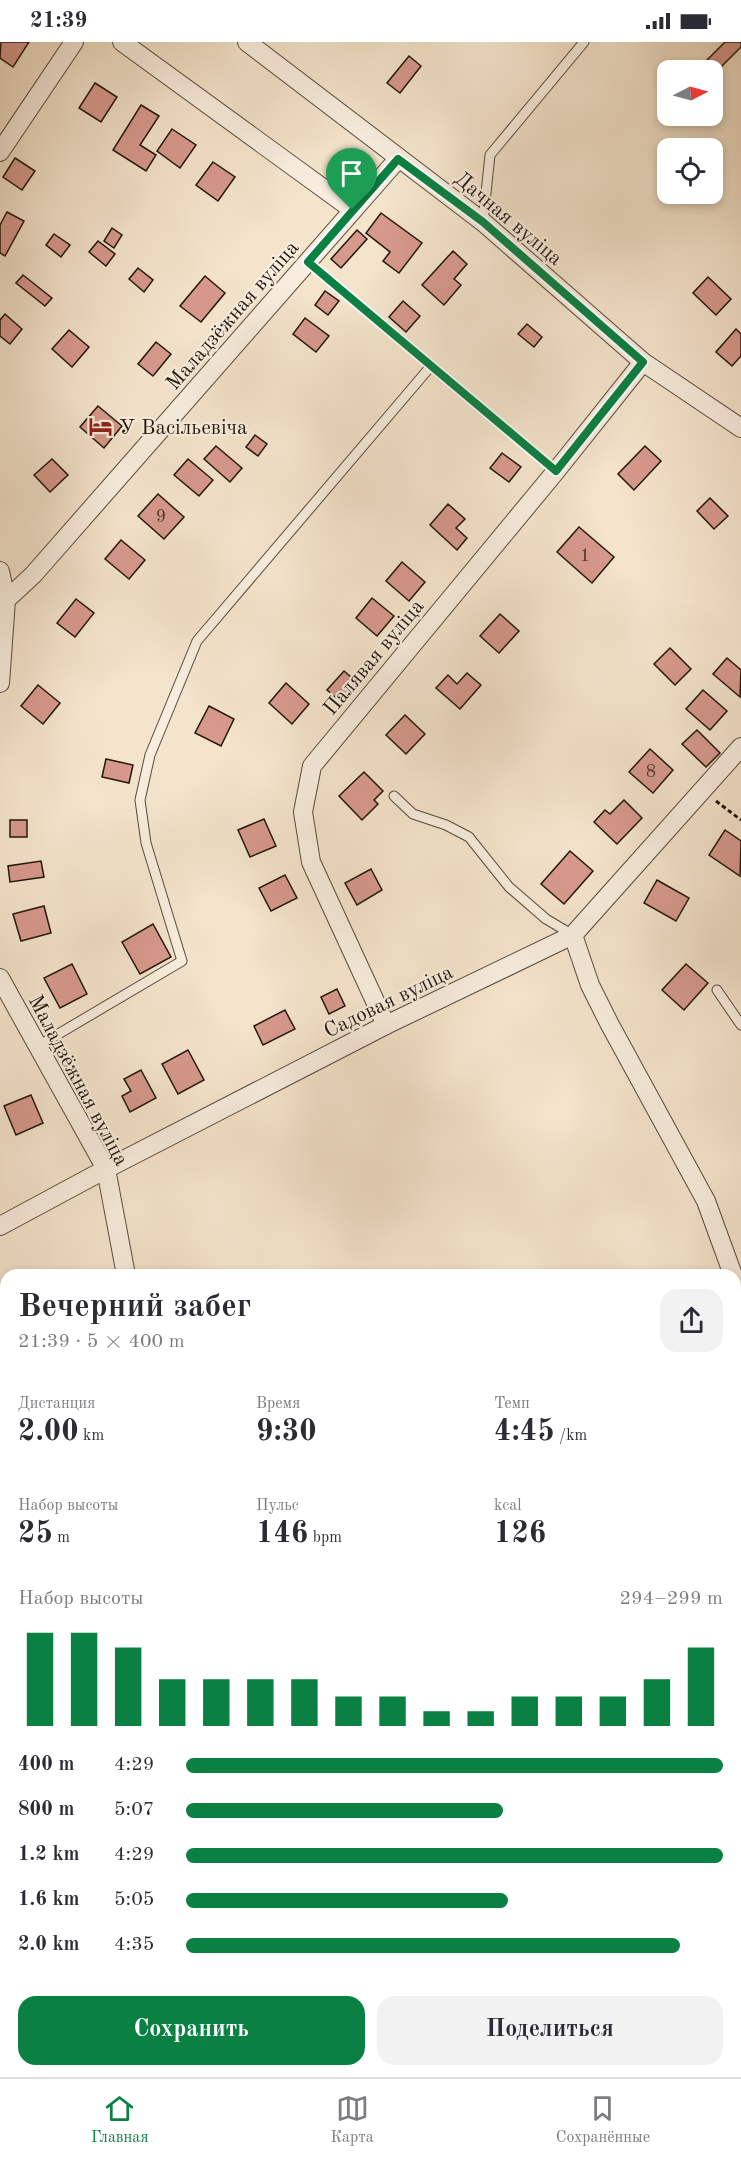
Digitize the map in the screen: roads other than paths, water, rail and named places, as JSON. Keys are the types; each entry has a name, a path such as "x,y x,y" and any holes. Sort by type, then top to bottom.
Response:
{"street":[{"path":"0,152 74,42"},
{"path":"122,42 352,210"},
{"name":"Дачная вуліца","path":"247,42 483,222 643,362 741,428"},
{"name":"Маладзёжная вуліца","path":"3,600 33,576 398,159"},
{"name":"Палявая вуліца","path":"386,1025 311,862 303,812 312,766 643,362"},
{"path":"0,571 3,600 0,683"},
{"name":"Садовая вуліца","path":"0,1226 386,1025 573,935 741,747"},
{"path":"573,935 590,985 706,1201 731,1269"},
{"name":"Маладзёжная вуліца","path":"0,978 106,1169 125,1269"}],"lane":[{"path":"483,222 490,155 584,42"},
{"path":"308,262 556,471"},
{"path":"38,1046 182,961 146,843 140,800 150,754 188,662 197,641 431,366"},
{"path":"394,796 413,814 446,825 469,837 509,887 546,919 573,935"},
{"path":"717,990 741,1025"}],"place":[{"name":"У Васільевіча","path":"101,427"}]}
